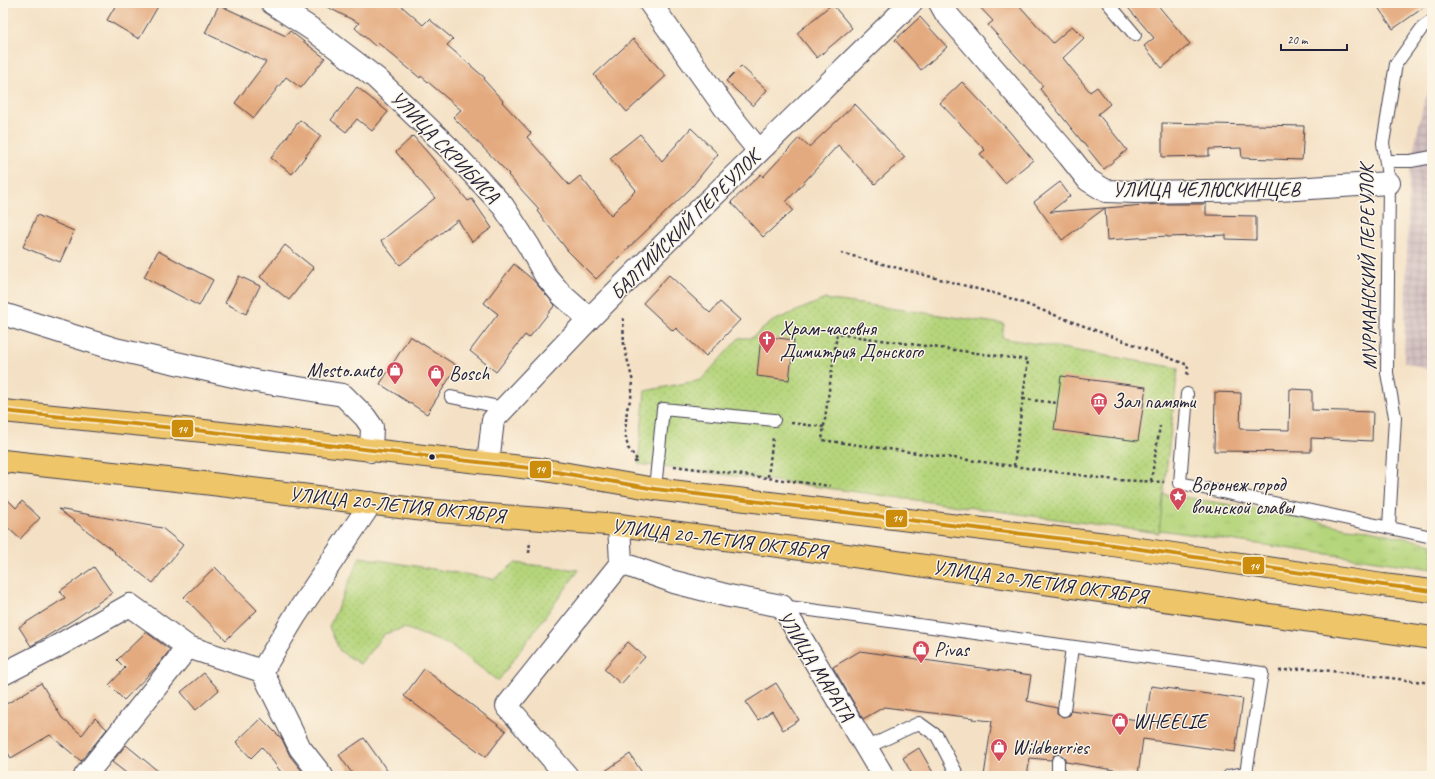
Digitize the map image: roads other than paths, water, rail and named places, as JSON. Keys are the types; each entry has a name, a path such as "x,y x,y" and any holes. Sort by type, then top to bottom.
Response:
{"main road":[{"name":"УЛИЦА 20-ЛЕТИЯ ОКТЯБРЯ","path":"3,411 204,431 539,469 655,489 1106,544 1375,584 1432,591"},
{"name":"УЛИЦА 20-ЛЕТИЯ ОКТЯБРЯ","path":"3,461 432,511 619,525 846,555 1432,638"}],"street":[{"name":"УЛИЦА СКРИБИСА","path":"272,3 313,30 376,78 450,149 503,206 529,246 545,275 561,294 589,319"},
{"path":"650,3 730,115 759,151"},
{"name":"БАЛТИЙСКИЙ ПЕРЕУЛОК","path":"488,463 493,420 504,408 589,319 911,3"},
{"name":"УЛИЦА ЧЕЛЮСКИНЦЕВ","path":"940,3 945,12 1088,180 1106,191 1279,190 1389,183"},
{"path":"3,314 115,349 255,381 343,395 365,417 372,427 371,451"},
{"path":"262,671 295,616 371,503"},
{"path":"566,776 507,706 621,563 619,525"},
{"name":"УЛИЦА МАРАТА","path":"621,563 674,582 729,596 782,606 883,776"},
{"path":"3,674 54,648 130,605 188,647 262,671 300,748 322,776"},
{"path":"85,776 188,647"}],"lane":[{"path":"1108,3 1135,35"},
{"name":"МУРМАНСКИЙ ПЕРЕУЛОК","path":"1389,527 1395,417 1387,372 1389,183 1383,143 1396,64 1422,28 1432,21"},
{"path":"1386,161 1411,161 1432,157"},
{"path":"1187,394 1180,483 1432,537"},
{"path":"451,396 504,408"},
{"path":"655,489 663,409 774,420"},
{"path":"782,606 1262,673 1246,773 1229,776"},
{"path":"1064,710 1072,647"},
{"path":"866,748 919,723 937,736 958,776"},
{"path":"1058,761 1058,776"}],"place":[{"name":"Храм-часовня Димитрия Донского","path":"767,354"},
{"name":"Mesto.auto","path":"395,385"},
{"name":"Bosch","path":"436,388"},
{"name":"Зал памяти","path":"1099,416"},
{"name":"Воронеж город воинской славы","path":"1178,511"},
{"name":"Pivas","path":"921,664"},
{"name":"WHEELIE","path":"1120,736"},
{"name":"Wildberries","path":"999,762"}]}
